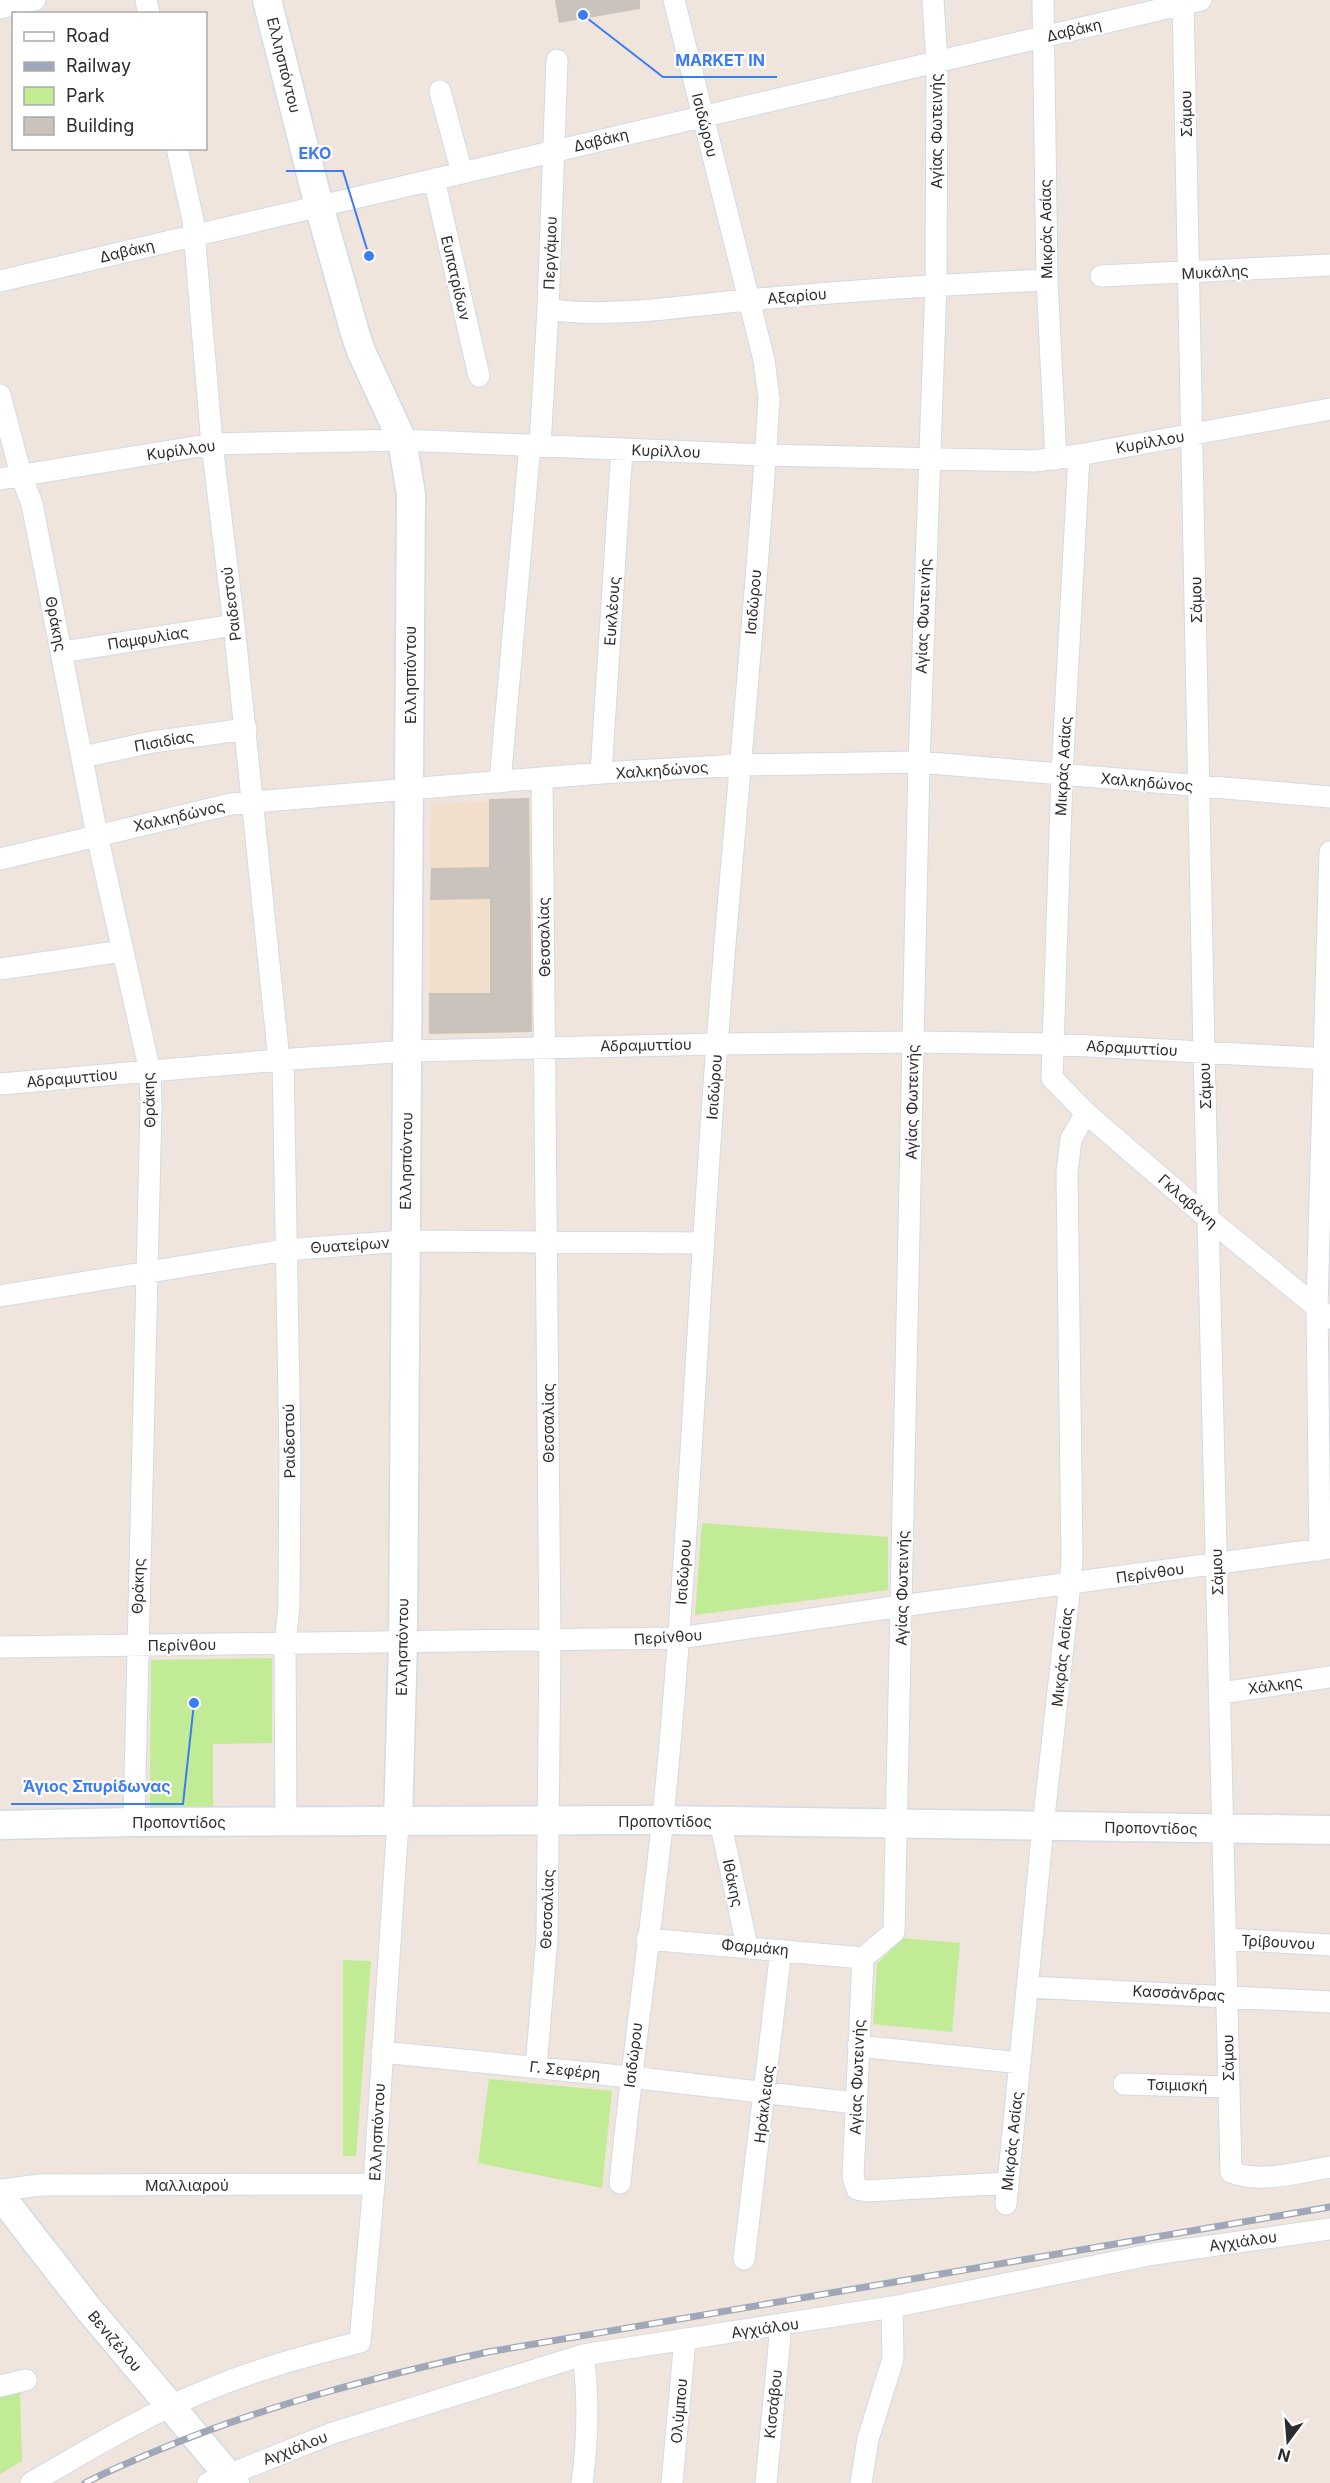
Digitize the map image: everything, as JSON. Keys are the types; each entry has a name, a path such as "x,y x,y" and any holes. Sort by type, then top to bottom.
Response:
{"street":[{"path":"0,8 35,0"},
{"name":"Ελλησπόντου","path":"170,2406 258,2371 360,2342 374,2184 398,1822 403,1643 411,494 402,440 361,351 319,206 267,0"},
{"name":"Ισιδώρου","path":"620,2183 630,2077 662,1820 679,1638 717,1044 769,399 768,379 750,300 674,0"},
{"name":"Αγίας Φωτεινής","path":"857,2189 853,2177 862,1958 894,1932 919,762 936,285 937,62 933,0"},
{"name":"Μικράς Ασίας","path":"1043,0 1047,280 1056,459"},
{"name":"Δαβάκη","path":"0,281 1044,37 1189,1"},
{"name":"Σάμου","path":"1189,1 1189,273 1192,435 1204,1052 1216,1564 1225,1829 1231,2172 1240,2176 1259,2177 1330,2167"},
{"name":"Περγάμου","path":"500,782 548,309 557,60"},
{"path":"440,91 462,172"},
{"name":"Ραιδεστού","path":"177,150 193,220 212,444 246,729 281,1060 290,1453 289,1606 285,1644 286,1823"},
{"name":"Ευπατρίδων","path":"434,179 479,376"},
{"name":"Μυκάλης","path":"1101,276 1330,265"},
{"name":"Αξαρίου","path":"548,309 573,313 936,285 1047,280"},
{"name":"Θράκης","path":"0,395 21,474 32,504 122,951 150,1072 148,1271 136,1646 134,1822"},
{"name":"Κυρίλλου","path":"0,479 212,444 402,440 766,455 1021,462 1056,459 1330,409"},
{"name":"Ευκλέους","path":"602,774 622,449"},
{"name":"Μικράς Ασίας","path":"1052,1078 1062,774 1079,455"},
{"name":"Παμφυλίας","path":"62,652 234,626"},
{"name":"Πισιδίας","path":"83,758 160,741 246,729"},
{"name":"Χαλκηδώνος","path":"0,858 231,804 740,765 919,762 1330,797"},
{"name":"Θεσσαλίας","path":"536,2067 547,1937 550,1641 542,779"},
{"path":"1325,1549 1323,1312 1330,852"},
{"path":"0,969 122,951"},
{"name":"Αδραμυττίου","path":"0,1084 408,1051 546,1047 914,1042 1052,1044 1327,1058"},
{"name":"Γκλαβάνη","path":"1052,1078 1086,1113 1209,1219 1323,1312"},
{"name":"Μικράς Ασίας","path":"857,2189 1007,2193 1072,1560 1066,1172 1071,1139 1086,1113"},
{"name":"Θυατείρων","path":"0,1296 285,1250 404,1241 704,1243"},
{"name":"Περίνθου","path":"0,1647 679,1638 1325,1549"},
{"name":"Χάλκης","path":"1221,1693 1330,1677"},
{"name":"Προποντίδος","path":"0,1825 134,1822 662,1820 1330,1830"},
{"name":"Ιθάκης","path":"720,1821 747,1946"},
{"name":"Φαρμάκη","path":"647,1939 747,1946 862,1958"},
{"name":"Τρίβουνου","path":"1226,1939 1330,1945"},
{"name":"Ηράκλειας","path":"744,2259 781,1950"},
{"name":"Κασσάνδρας","path":"1028,1987 1227,1995 1330,2002"},
{"path":"858,2046 1020,2063"},
{"name":"Γ. Σεφέρη","path":"382,2052 855,2103"},
{"name":"Τσιμισκή","path":"1124,2084 1229,2086"},
{"name":"Μαλλιαρού","path":"0,2190 40,2185 374,2184"},
{"name":"Βενιζέλου","path":"0,2195 80,2299 170,2406 219,2481"},
{"name":"Αγχιάλου","path":"219,2481 333,2433 583,2355 892,2307 1154,2254 1330,2229"},
{"path":"861,2483 868,2439 893,2359 892,2307"},
{"name":"Κισσάβου","path":"766,2483 781,2326"},
{"name":"Ολύμπου","path":"672,2483 686,2339"},
{"path":"582,2483 587,2443 588,2391 583,2355"},
{"path":"0,2386 26,2380"},
{"path":"31,2483 170,2406"}],"shaded area":[{"path":"532,798 534,1031 429,1034 431,805"}],"green space":[{"path":"702,1523 888,1537 888,1590 695,1615"},
{"path":"272,1658 272,1743 213,1744 213,1809 150,1810 151,1660"},
{"path":"902,1938 960,1943 952,2032 873,2024 877,1964"},
{"path":"343,1960 371,1961 356,2156 343,2156"},
{"path":"489,2079 612,2091 602,2188 478,2163"},
{"path":"20,2387 22,2461 0,2474 0,2392"}],"building":[{"path":"555,0 640,0 640,9 559,23"},
{"path":"529,798 532,1032 429,1034 429,993 490,993 490,899 430,900 431,868 489,867 489,799"}],"railway":[{"path":"85,2483 129,2462 196,2435 278,2406 362,2382 488,2352 1330,2207"}],"place":[{"name":"MARKET IN","path":"583,15"},
{"name":"ΕΚΟ","path":"369,256"},
{"name":"Άγιος Σπυρίδωνας","path":"194,1703"}]}
